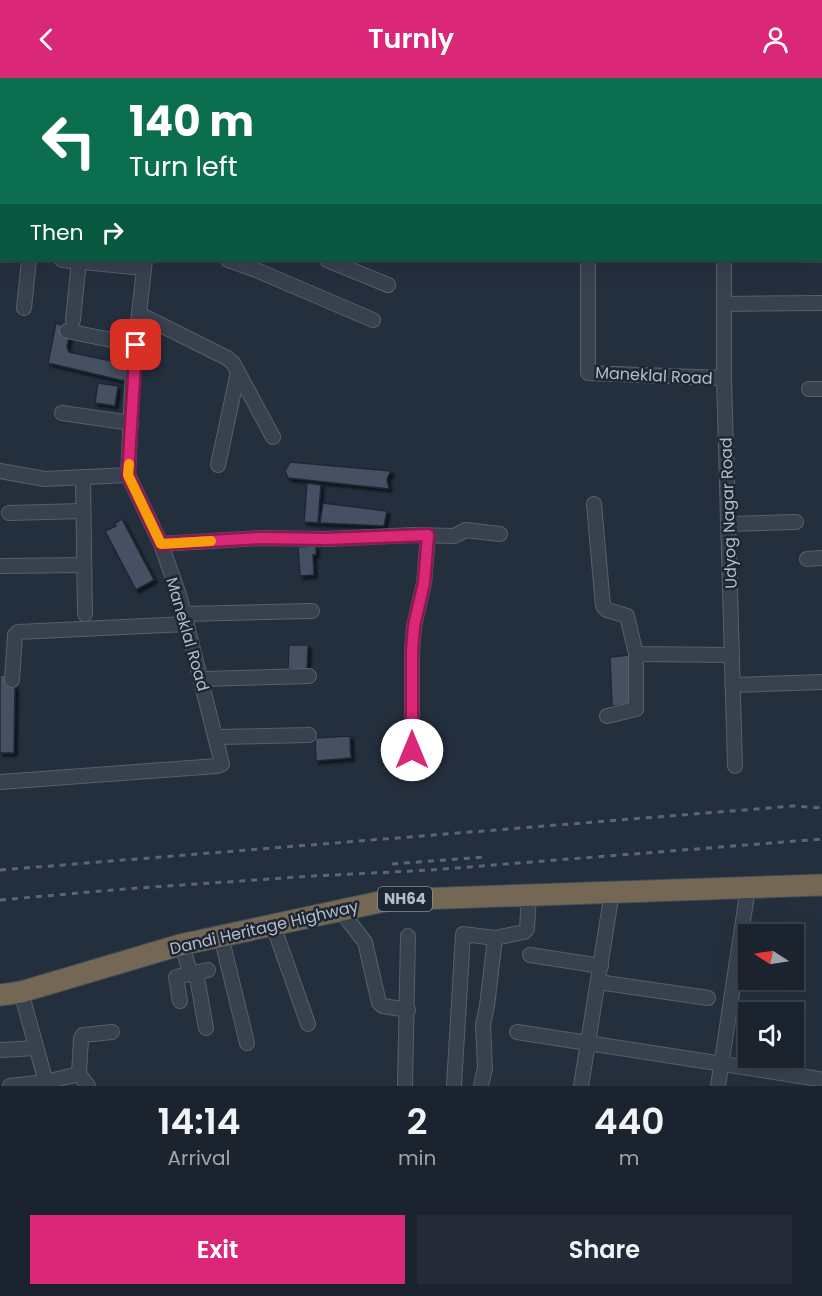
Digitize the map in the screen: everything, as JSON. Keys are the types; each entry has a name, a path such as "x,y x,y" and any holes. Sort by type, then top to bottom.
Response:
{"highway":[{"name":"Dandi Heritage Highway","path":"0,994 21,992 182,944 389,900 822,885"}],"street":[{"path":"24,308 28,261"},
{"path":"136,345 70,326 79,261 145,264"},
{"path":"234,261 258,265 373,320"},
{"path":"329,261 388,285"},
{"name":"Maneklal Road","path":"588,261 588,374 724,378"},
{"name":"Udyog Nagar Road","path":"724,261 724,378 735,766"},
{"name":"Maneklal Road","path":"0,782 222,764 202,679 161,544 128,475 136,345 145,264"},
{"path":"724,304 822,303"},
{"path":"139,314 227,358 238,372 273,437"},
{"path":"218,465 238,372"},
{"path":"62,413 131,423"},
{"path":"0,471 45,479 128,475"},
{"path":"83,477 85,614"},
{"path":"594,504 603,606 607,610 627,615 636,654 636,709 607,716"},
{"path":"9,513 83,511"},
{"path":"728,524 796,522"},
{"path":"161,544 260,538 454,536 466,530 500,534"},
{"path":"412,750 412,651 414,626 424,583 428,535"},
{"path":"807,559 822,558"},
{"path":"0,566 84,565"},
{"path":"12,680 15,635 18,632 312,611"},
{"path":"636,654 732,654"},
{"path":"202,679 309,676"},
{"path":"732,685 822,682"},
{"path":"216,737 309,735"},
{"path":"718,1086 748,888"},
{"path":"581,1086 612,892"},
{"path":"454,1086 463,934 495,938 524,932 527,929 529,895"},
{"path":"340,910 365,942 379,1003 382,1006 408,1010"},
{"path":"273,925 308,1024"},
{"path":"222,936 247,1043"},
{"path":"405,1086 408,936"},
{"path":"481,1086 485,1068 482,1028 487,1006 495,938"},
{"path":"182,944 198,972 206,1028"},
{"path":"530,955 601,966"},
{"path":"180,1001 176,977 198,972"},
{"path":"598,982 708,999"},
{"path":"21,992 46,1084"},
{"path":"88,1086 79,1074 81,1038 83,1035 112,1032"},
{"path":"517,1032 819,1079"},
{"path":"0,1050 36,1048"},
{"path":"10,1086 46,1084 79,1074"}],"building":[{"path":"56,323 71,329 67,347 69,352 111,361 114,356 130,358 124,381 48,363"},
{"path":"98,383 118,386 115,406 95,403"},
{"path":"290,462 391,471 387,479 389,489 288,478 285,471"},
{"path":"307,483 321,485 318,523 304,522"},
{"path":"323,503 387,511 384,526 320,523"},
{"path":"122,519 154,580 136,590 105,531 116,526 115,523"},
{"path":"316,546 316,555 313,555 314,575 300,576 298,547"},
{"path":"289,645 308,645 307,674 292,673 292,669 288,669"},
{"path":"630,655 632,705 612,706 610,657"},
{"path":"0,675 10,675 10,686 15,686 14,753 0,753"},
{"path":"350,736 351,758 316,761 315,738"}],"railway":[{"path":"0,870 794,806 822,808"},
{"path":"0,900 124,889 431,870 822,839"},
{"path":"392,864 485,857"}],"slow traffic":[{"path":"129,464 128,475 161,544 211,541"}],"route":[{"path":"136,345 128,475 161,544 260,538 326,539 428,535 424,583 414,626 412,651 412,750"}]}
